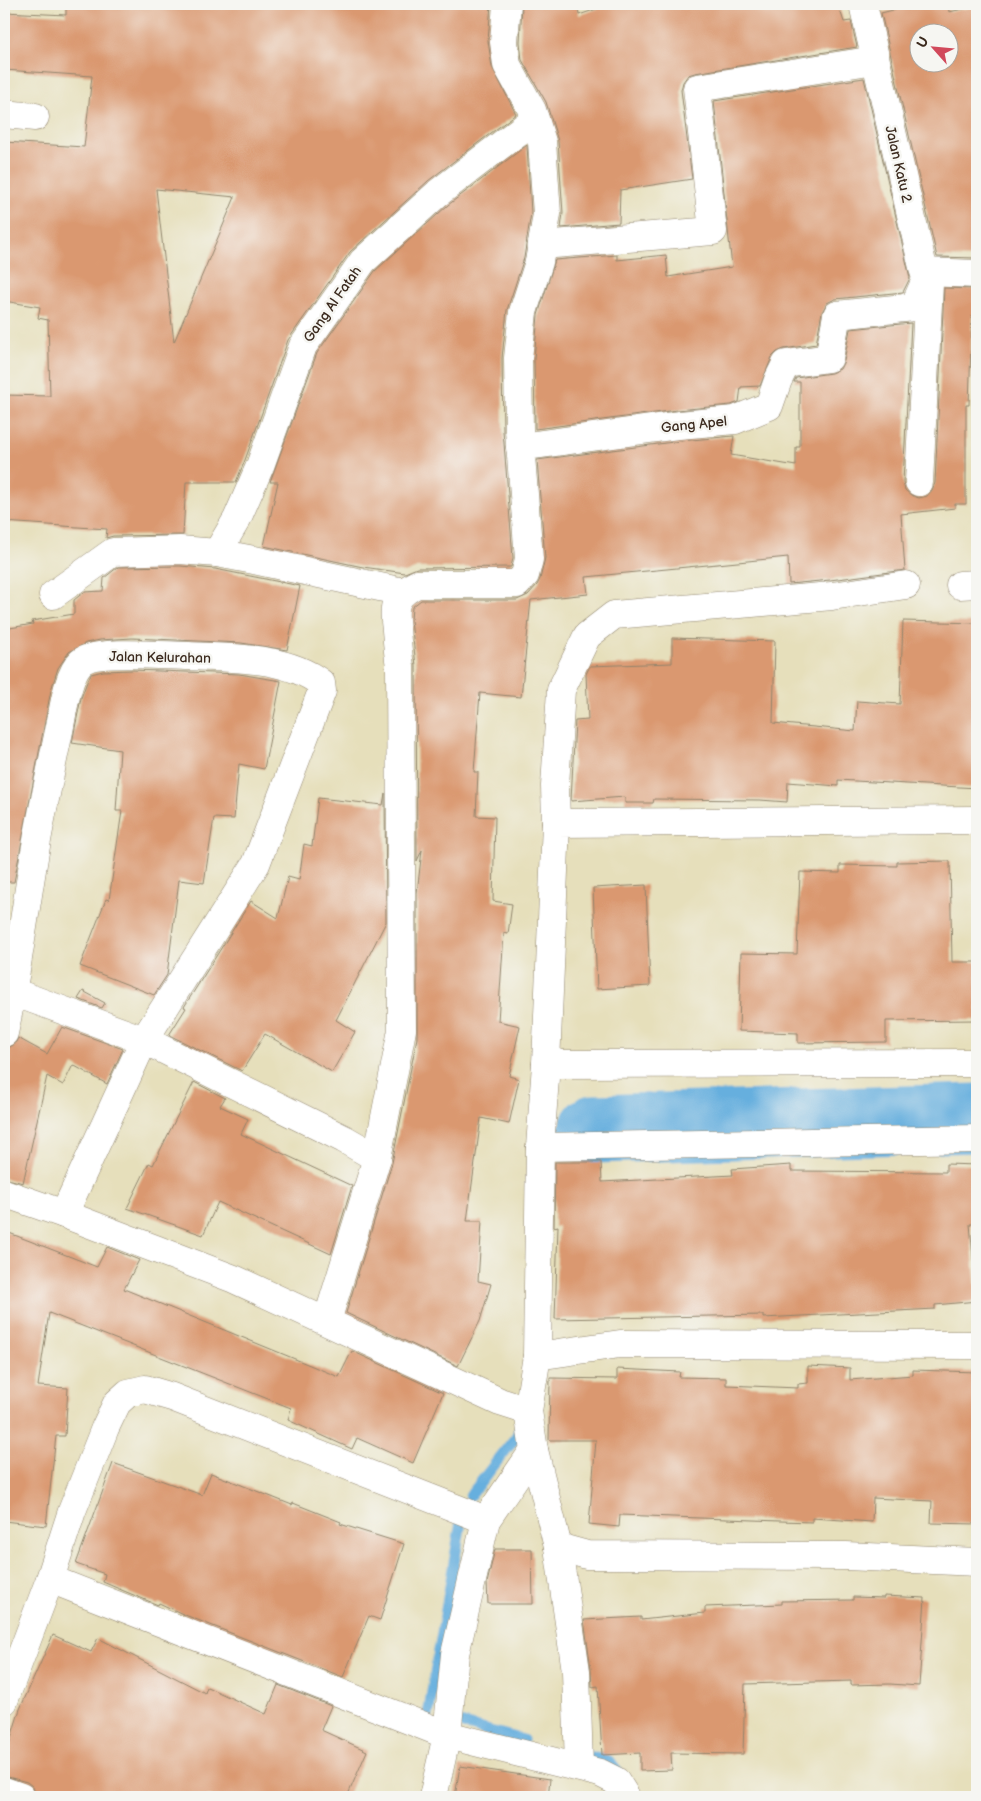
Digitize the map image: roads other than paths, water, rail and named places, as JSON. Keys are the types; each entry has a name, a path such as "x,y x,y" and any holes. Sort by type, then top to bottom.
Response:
{"street":[{"path":"327,1321 377,1158 402,1030 400,666 394,608 403,592 417,584 517,584 525,575 529,559 520,447 518,358 523,312 542,245 548,214 542,142 532,110 507,65 504,42 507,4"},
{"name":"Jalan Katu 2","path":"863,4 924,272 930,273"},
{"path":"542,245 713,231 697,88 876,60"},
{"path":"4,114 35,117"},
{"name":"Gang Al Fatah","path":"217,553 236,519 260,466 302,346 363,261 438,193 535,119"},
{"path":"920,482 930,273 977,274"},
{"name":"Gang Apel","path":"520,447 679,425 735,420 769,406 786,364 829,358 837,315 914,307 930,273"},
{"path":"53,595 113,552 180,550 217,553 403,592"},
{"path":"579,1767 576,1671 558,1547 534,1450 528,1411 537,1356 540,1147 546,1064 556,823 555,786 561,690 588,636 614,614 832,596 906,585"},
{"name":"Jalan Kelurahan","path":"13,992 49,777 70,683 80,663 90,657 129,654 244,658 295,668 321,683 322,691 256,864 144,1040"},
{"path":"556,823 977,820"},
{"path":"4,1033 13,992 144,1040 344,1139 377,1158"},
{"path":"64,1214 144,1040"},
{"path":"546,1064 977,1063"},
{"path":"540,1147 977,1140"},
{"path":"4,1193 234,1279 500,1402 528,1411"},
{"path":"537,1356 620,1344 977,1345"},
{"path":"4,1701 50,1579 72,1511 105,1428 117,1403 128,1393 145,1389 172,1396 486,1520"},
{"path":"433,1797 447,1735 455,1654 486,1520 534,1450"},
{"path":"558,1547 586,1555 846,1556 977,1562"},
{"path":"50,1579 447,1735 600,1772 616,1781 626,1797"},
{"path":"4,1790 21,1797"}],"waterway":[{"path":"594,1129 977,1118"},
{"path":"544,1137 545,1131 594,1129"},
{"path":"470,1496 516,1437 523,1423"},
{"path":"428,1715 461,1522"},
{"path":"452,1721 523,1740"},
{"path":"590,1757 609,1761 619,1774"}]}
